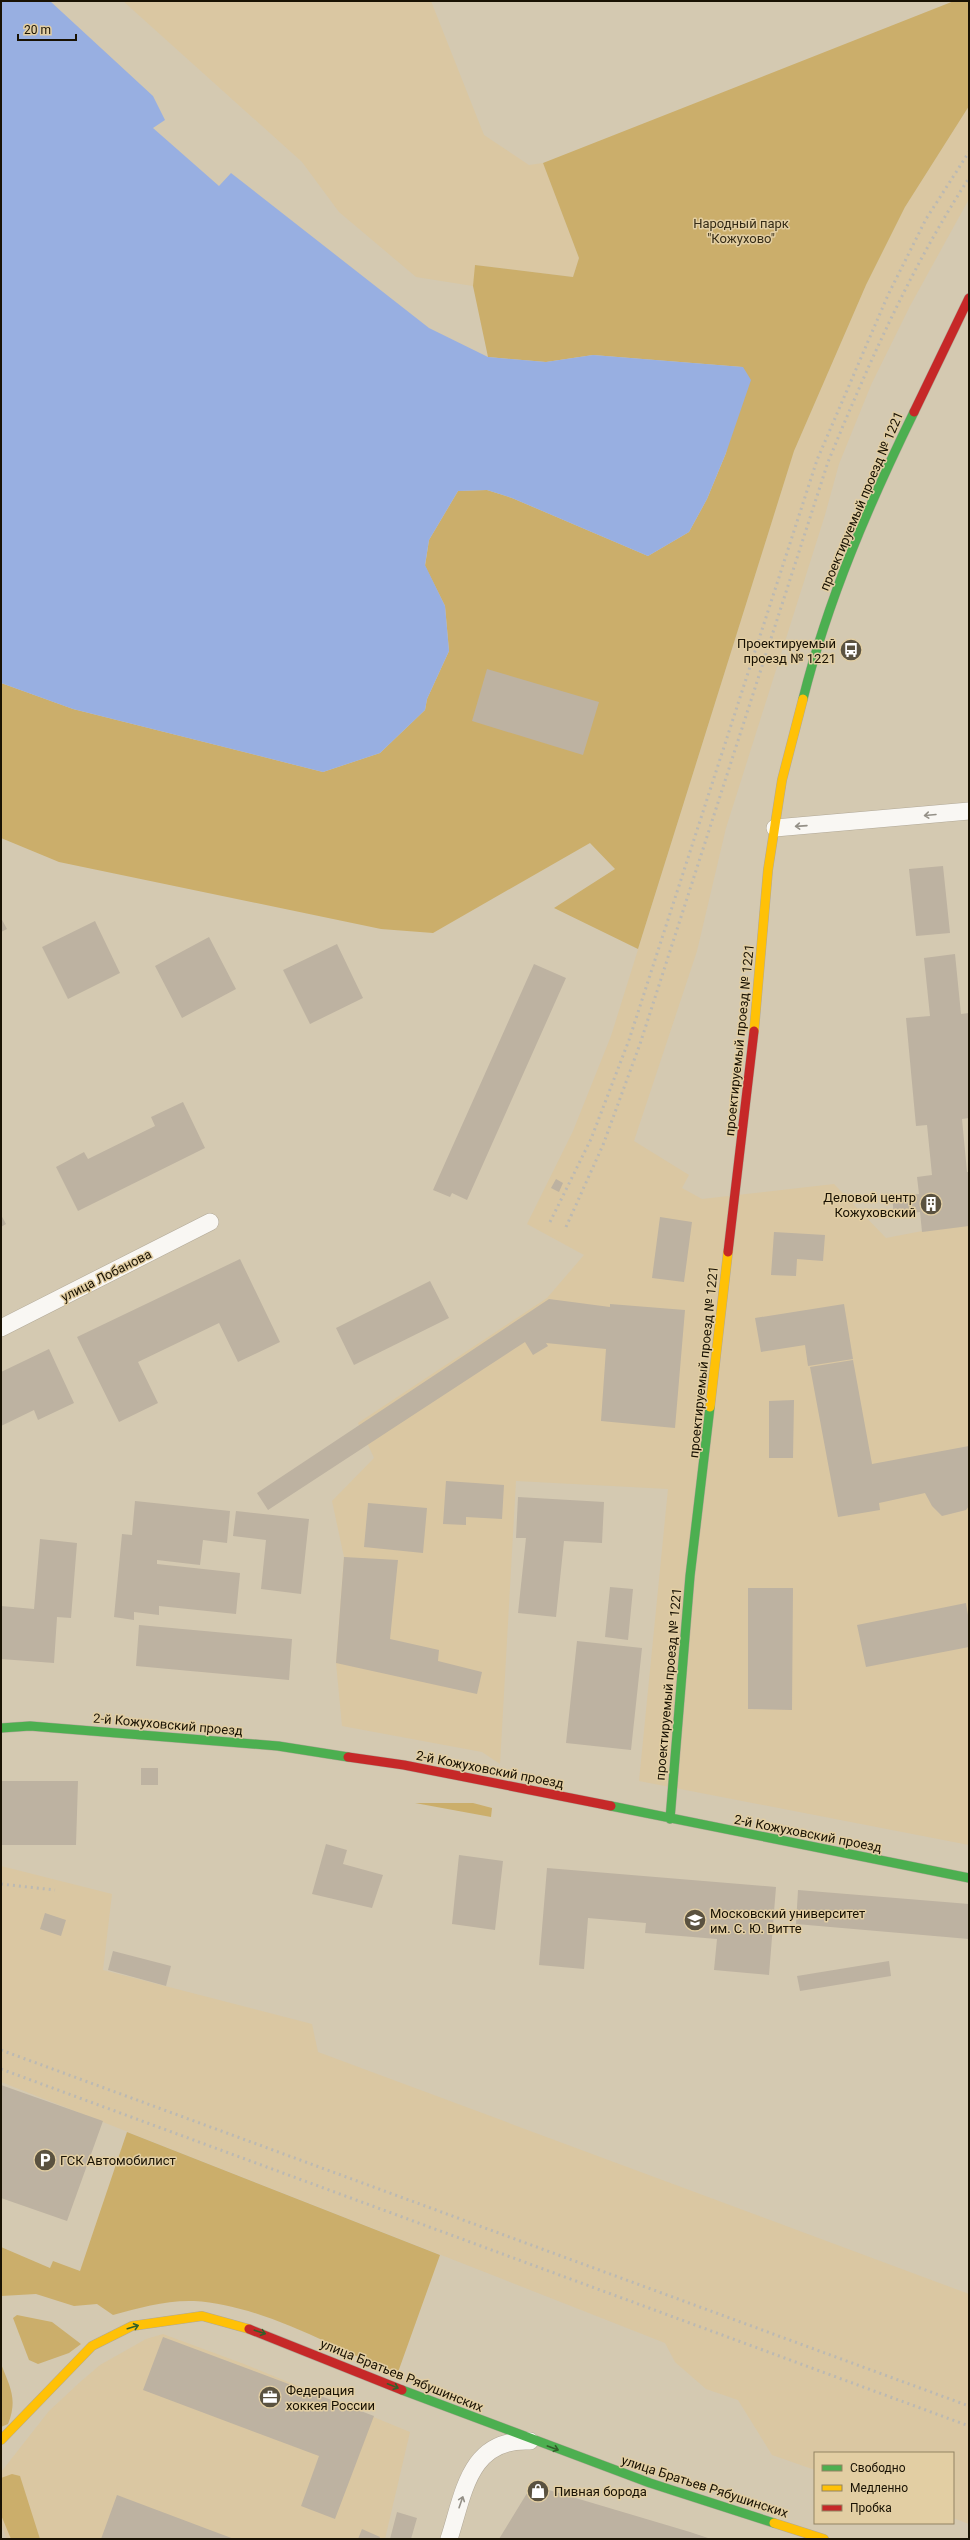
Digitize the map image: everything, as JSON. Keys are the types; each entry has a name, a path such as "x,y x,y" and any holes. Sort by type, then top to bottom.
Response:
{"street":[{"name":"проектируемый проезд № 1221","path":"670,1819 690,1576 719,1342 775,828 792,737 812,662 840,580 899,442 969,298"},
{"path":"775,828 969,811"},
{"name":"улица Лобанова","path":"1,1328 210,1222"},
{"name":"2-й Кожуховский проезд","path":"1,1728 30,1726 278,1746 326,1752 404,1765 969,1878"},
{"name":"улица Братьев Рябушинских","path":"1,2440 92,2346 132,2326 202,2316 261,2332 533,2441 650,2483 824,2539"},
{"path":"449,2539 477,2461 491,2449 503,2443 519,2440 533,2441"}],"shaded area":[{"path":"123,1 431,1 484,135 529,165 543,163 579,258 573,277 476,265 473,286 416,277 339,212 302,162"},
{"path":"969,106 969,199 910,306 871,385 839,464 825,515 726,828 697,951 634,1141 689,1175 682,1188 702,1199 834,1184 886,1238 969,1222 969,1845 639,1781 668,1489 516,1481 500,1764 482,1752 342,1726 336,1663 344,1557 332,1501 374,1458 358,1423 547,1298 584,1255 527,1224 573,1131 611,1036 794,451 866,285 905,207"},
{"path":"1,1866 112,1894 103,1970 312,2024 318,2052 969,2294 969,2524 954,2518 954,2452 814,2452 814,2470 772,2455 738,2400 706,2389 675,2362 665,2343 1,2082"},
{"path":"163,2334 244,2364 410,2432 385,2539 7,2539 1,2524 1,2472 49,2411 100,2365 146,2339"}],"green space":[{"name":"Народный парк \"Кожухово\"","path":"954,1 969,1 969,106 905,207 866,285 794,451 638,949 554,908 615,869 590,843 433,933 381,929 59,862 1,838 1,683 73,709 323,772 380,753 425,710 427,699 449,651 445,606 425,566 429,540 458,491 487,490 512,498 648,556 689,532 707,499 726,453 742,367 593,355 546,362 488,357 473,286 475,265 573,277 579,258 543,163"},
{"path":"415,1803 473,1803 492,1808 491,1817"},
{"path":"127,2132 440,2255 397,2375 297,2329 246,2310 220,2304 194,2301 173,2302 153,2305 113,2315 97,2304 74,2306 36,2294 1,2296 1,2247 50,2268 53,2261 80,2271"},
{"path":"17,2315 52,2322 81,2344 69,2353 38,2364 29,2360 13,2318"},
{"path":"1,2364 10,2386 13,2400 8,2424 1,2427"},
{"path":"12,2474 20,2476 40,2539 11,2539 1,2515 1,2478"}],"water":[{"path":"1,1 50,1 153,96 165,120 153,128 219,186 231,173 429,328 488,357 546,362 593,355 743,367 751,380 726,453 707,499 689,532 648,556 512,498 487,490 458,491 429,540 425,565 445,606 449,651 427,699 425,710 380,753 323,772 73,709 1,683"}],"building":[{"path":"487,669 599,702 583,755 472,721"},
{"path":"943,866 950,933 916,936 909,869"},
{"path":"1,918 7,929 1,932"},
{"path":"95,921 120,973 68,999 42,947"},
{"path":"209,937 236,989 182,1018 155,966"},
{"path":"337,944 363,998 310,1024 283,970"},
{"path":"955,954 961,1014 969,1013 969,1118 962,1119 967,1172 969,1172 969,1226 922,1232 920,1212 894,1215 892,1197 919,1194 917,1177 932,1175 927,1125 916,1126 906,1018 930,1016 924,958"},
{"path":"534,964 566,978 467,1200 452,1193 450,1197 433,1190"},
{"path":"183,1102 205,1148 78,1211 56,1167 84,1152 88,1159 155,1126 151,1117"},
{"path":"556,1179 563,1183 559,1192 551,1188"},
{"path":"1,1215 6,1224 1,1227"},
{"path":"660,1217 692,1222 684,1282 652,1278"},
{"path":"774,1232 825,1235 823,1261 797,1259 796,1276 771,1275"},
{"path":"240,1259 280,1342 238,1362 219,1323 138,1362 158,1403 119,1422 77,1337"},
{"path":"430,1281 449,1318 354,1365 336,1328"},
{"path":"549,1299 610,1307 610,1304 685,1310 675,1428 601,1421 606,1349 546,1343 548,1346 533,1355 525,1342 268,1510 257,1493"},
{"path":"844,1304 853,1359 808,1366 805,1345 761,1352 755,1318"},
{"path":"49,1349 74,1403 38,1420 34,1410 1,1426 1,1372"},
{"path":"853,1360 872,1464 969,1446 969,1506 966,1510 942,1516 932,1506 925,1493 879,1503 880,1510 838,1517 810,1367"},
{"path":"794,1400 793,1458 769,1458 769,1401"},
{"path":"446,1481 504,1485 502,1519 466,1517 466,1525 443,1524"},
{"path":"518,1497 604,1502 602,1543 564,1541 556,1617 518,1613 526,1538 516,1538"},
{"path":"135,1501 230,1511 227,1543 203,1540 200,1565 157,1560 157,1564 240,1573 236,1614 159,1606 159,1615 134,1612 134,1620 114,1617 122,1534 132,1535"},
{"path":"368,1503 427,1508 423,1553 364,1547"},
{"path":"236,1511 309,1519 301,1594 261,1589 266,1540 233,1536"},
{"path":"40,1539 77,1543 71,1618 57,1617 54,1663 1,1659 1,1606 34,1609"},
{"path":"344,1557 398,1560 390,1639 439,1650 438,1661 482,1672 477,1694 336,1663"},
{"path":"610,1587 633,1589 628,1640 605,1637"},
{"path":"748,1588 793,1588 792,1710 748,1709"},
{"path":"966,1603 969,1621 969,1647 866,1667 857,1625"},
{"path":"139,1625 292,1639 289,1680 136,1666"},
{"path":"577,1641 642,1648 631,1750 566,1743"},
{"path":"141,1768 158,1768 158,1785 141,1785"},
{"path":"1,1781 78,1781 76,1845 1,1845"},
{"path":"326,1844 347,1850 343,1864 383,1875 372,1908 312,1894"},
{"path":"459,1855 503,1861 495,1930 452,1924"},
{"name":"Московский университет им. С. Ю. Витте","path":"547,1868 776,1887 769,1975 714,1970 717,1939 645,1933 646,1923 588,1918 584,1969 539,1965"},
{"path":"798,1890 969,1904 969,1939 796,1924"},
{"path":"45,1913 66,1920 61,1936 40,1929"},
{"path":"113,1951 171,1966 166,1986 108,1970"},
{"path":"889,1961 891,1976 800,1991 797,1976"},
{"name":"ГСК Автомобилист","path":"1,2085 103,2121 67,2221 1,2198"},
{"path":"163,2337 374,2416 335,2519 301,2506 319,2456 143,2390"},
{"path":"532,2485 690,2532 711,2539 499,2539"},
{"path":"117,2495 234,2539 101,2539"},
{"path":"397,2512 417,2518 411,2539 390,2539"},
{"path":"362,2529 380,2537 379,2539 358,2539"}],"railway":[{"path":"550,1222 591,1139 629,1040 817,460 888,295 926,219 969,152"},
{"path":"566,1227 603,1145 640,1044 828,462 875,353 909,281 969,178"},
{"path":"1,1884 55,1890"},
{"path":"1,2050 969,2406"},
{"path":"1,2069 969,2426"}],"traffic: fast":[{"path":"803,699 825,625 851,552 881,482 914,412"},
{"path":"670,1819 690,1576 710,1407"},
{"path":"1,1728 30,1726 278,1746 348,1757"},
{"path":"611,1806 969,1878"},
{"path":"402,2390 650,2483 774,2523"}],"traffic: slow":[{"path":"754,1031 768,870 782,780 803,699"},
{"path":"710,1407 728,1252"},
{"path":"1,2440 92,2346 132,2326 202,2316 249,2329"},
{"path":"774,2523 824,2539"}],"traffic: jam":[{"path":"914,412 969,298"},
{"path":"728,1252 754,1031"},
{"path":"348,1757 404,1765 611,1806"},
{"path":"249,2329 402,2390"}],"place":[{"name":"Проектируемый проезд № 1221","path":"851,650"},
{"name":"Деловой центр Кожуховский","path":"931,1204"},
{"name":"Московский университет им. С. Ю. Витте","path":"695,1920"},
{"name":"ГСК Автомобилист","path":"45,2160"},
{"name":"Федерация хоккея России","path":"270,2397"},
{"name":"Пивная борода","path":"538,2491"}]}
